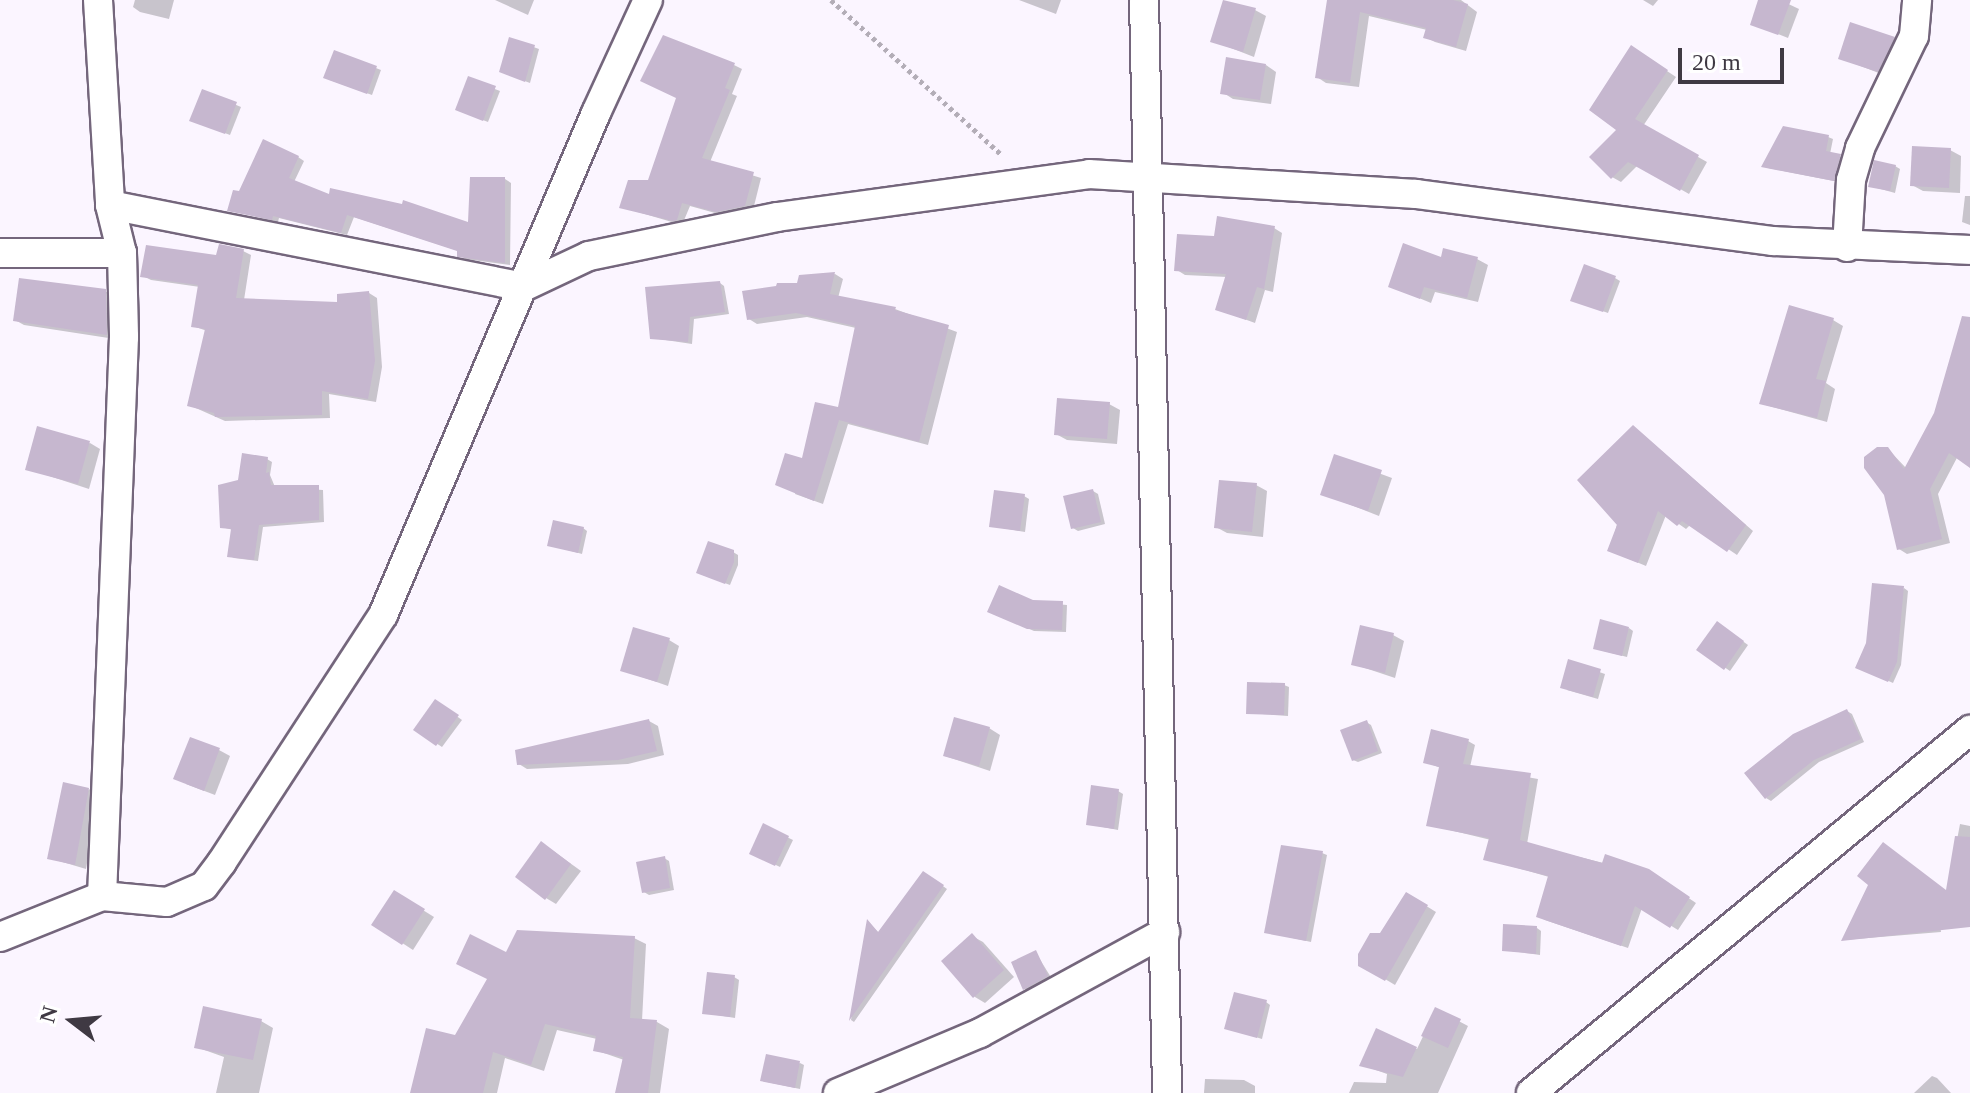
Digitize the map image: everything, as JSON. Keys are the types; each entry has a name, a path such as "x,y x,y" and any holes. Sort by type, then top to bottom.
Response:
{"street":[{"path":"98,0 110,205 122,253 124,337 102,896"},
{"path":"0,937 102,896 167,902 204,886 222,862 383,615 648,0"},
{"path":"1144,0 1167,1093"},
{"path":"1847,247 1851,180 1857,159 1914,36 1917,0"},
{"path":"110,205 523,287 589,256 777,217 1089,174 1147,175 1416,194 1741,238 1847,247 1970,250"},
{"path":"0,253 122,253"},
{"path":"1531,1093 1764,898 1966,741"},
{"path":"838,1093 980,1033 1165,932"}],"path":[{"path":"831,0 1032,182"}],"building":[{"path":"1223,0 1256,8 1243,52 1210,42"},
{"path":"1327,0 1453,0 1468,4 1456,47 1423,38 1426,28 1360,12 1350,83 1315,78"},
{"path":"1758,0 1791,0 1778,35 1750,25"},
{"path":"1850,22 1895,37 1878,72 1838,59"},
{"path":"663,35 735,63 725,88 730,90 702,158 754,172 745,206 716,212 682,203 677,220 673,221 619,208 628,180 648,180 676,98 640,81"},
{"path":"509,37 535,45 525,82 499,72"},
{"path":"1631,45 1668,70 1635,119 1699,155 1680,191 1628,162 1611,179 1589,157 1616,130 1589,110"},
{"path":"334,50 377,66 367,94 323,78"},
{"path":"1226,57 1266,64 1260,100 1220,94"},
{"path":"468,76 496,86 483,121 455,110"},
{"path":"202,89 237,102 225,134 189,121"},
{"path":"1783,126 1829,135 1826,151 1841,154 1834,181 1761,167"},
{"path":"263,139 299,156 289,178 329,194 330,188 402,204 403,200 468,222 470,177 505,177 505,263 457,257 457,251 347,215 341,233 273,216 272,220 227,211 233,190 239,191"},
{"path":"1912,146 1951,148 1949,188 1910,186"},
{"path":"1874,160 1896,165 1890,191 1868,187"},
{"path":"1217,216 1275,226 1264,289 1257,287 1246,320 1215,310 1226,274 1174,271 1177,234 1214,236"},
{"path":"1403,243 1441,257 1443,248 1478,257 1467,298 1424,287 1420,299 1388,287"},
{"path":"219,244 244,249 236,298 337,302 337,294 369,291 375,361 368,399 322,391 322,415 215,417 214,413 187,406 205,329 191,327 198,285 140,277 146,245 216,255"},
{"path":"1584,264 1616,276 1603,312 1570,301"},
{"path":"835,272 830,294 896,307 895,310 949,325 919,442 839,420 814,501 775,485 785,453 802,458 815,402 838,407 855,326 796,313 747,320 742,291 776,286 777,283 797,283 799,275"},
{"path":"19,278 106,289 107,335 13,321"},
{"path":"720,281 725,312 690,317 688,342 650,339 645,287"},
{"path":"1789,305 1834,318 1816,379 1826,381 1817,418 1759,404"},
{"path":"1962,316 1970,317 1970,468 1949,453 1930,489 1942,539 1897,550 1884,495 1864,468 1864,457 1877,447 1888,447 1904,469 1934,413"},
{"path":"1057,398 1110,402 1107,439 1054,435"},
{"path":"1633,425 1746,525 1727,552 1682,521 1677,526 1658,511 1638,563 1607,551 1617,525 1577,480"},
{"path":"37,426 90,441 78,484 25,470"},
{"path":"242,453 268,457 266,473 269,472 271,485 319,485 319,520 259,525 254,560 227,557 231,529 220,528 218,485 238,480"},
{"path":"1334,454 1382,470 1368,511 1320,495"},
{"path":"1219,480 1257,483 1252,532 1214,528"},
{"path":"1093,489 1101,522 1071,529 1063,496"},
{"path":"994,490 1025,494 1020,531 989,527"},
{"path":"553,520 584,527 578,553 547,546"},
{"path":"708,541 734,550 734,562 725,584 696,573"},
{"path":"1872,583 1904,586 1897,662 1888,682 1855,668 1866,643"},
{"path":"999,585 1033,600 1063,601 1062,630 1027,629 987,612"},
{"path":"1600,619 1629,627 1622,656 1593,649"},
{"path":"1717,621 1744,641 1724,670 1696,650"},
{"path":"1360,625 1394,633 1385,673 1351,665"},
{"path":"633,627 670,638 657,682 620,671"},
{"path":"1568,659 1601,669 1593,697 1560,688"},
{"path":"1247,682 1285,683 1284,715 1246,714"},
{"path":"435,699 459,715 436,746 413,730"},
{"path":"1847,709 1861,739 1814,760 1765,799 1744,773 1793,734"},
{"path":"954,717 990,727 979,766 943,756"},
{"path":"649,719 657,751 618,760 517,765 515,750"},
{"path":"1367,720 1378,751 1352,761 1340,730"},
{"path":"1431,729 1469,739 1463,764 1531,773 1520,840 1602,863 1605,854 1649,869 1690,897 1670,928 1635,906 1621,946 1536,917 1548,876 1483,860 1489,838 1426,826 1439,767 1423,763"},
{"path":"190,737 220,748 204,791 173,779"},
{"path":"63,782 89,788 75,865 47,859"},
{"path":"1091,785 1119,789 1114,829 1086,825"},
{"path":"763,823 789,836 775,866 749,854"},
{"path":"1955,836 1970,837 1970,927 1841,941 1868,885 1857,876 1883,842 1946,890"},
{"path":"541,841 571,864 545,900 515,877"},
{"path":"1281,845 1323,851 1306,941 1264,933"},
{"path":"665,856 670,888 642,893 636,862"},
{"path":"923,871 944,885 849,1021 867,919 878,932"},
{"path":"394,890 425,909 402,945 371,925"},
{"path":"1406,892 1428,905 1385,981 1358,966 1358,954 1370,933 1380,933"},
{"path":"1503,924 1537,926 1536,954 1502,951"},
{"path":"517,930 635,936 630,1018 657,1020 648,1093 615,1093 623,1057 593,1051 596,1036 545,1024 531,1065 493,1052 483,1093 410,1093 426,1028 455,1035 487,979 456,964 470,934 506,952"},
{"path":"972,933 1004,970 973,998 941,961"},
{"path":"1036,950 1048,976 1023,990 1011,962"},
{"path":"707,972 735,975 730,1017 702,1014"},
{"path":"1234,992 1267,1000 1257,1038 1224,1029"},
{"path":"203,1006 262,1019 253,1060 194,1048"},
{"path":"1435,1007 1461,1019 1448,1048 1421,1036"},
{"path":"1376,1028 1417,1047 1403,1077 1359,1066"},
{"path":"766,1054 800,1061 795,1088 760,1081"}]}
